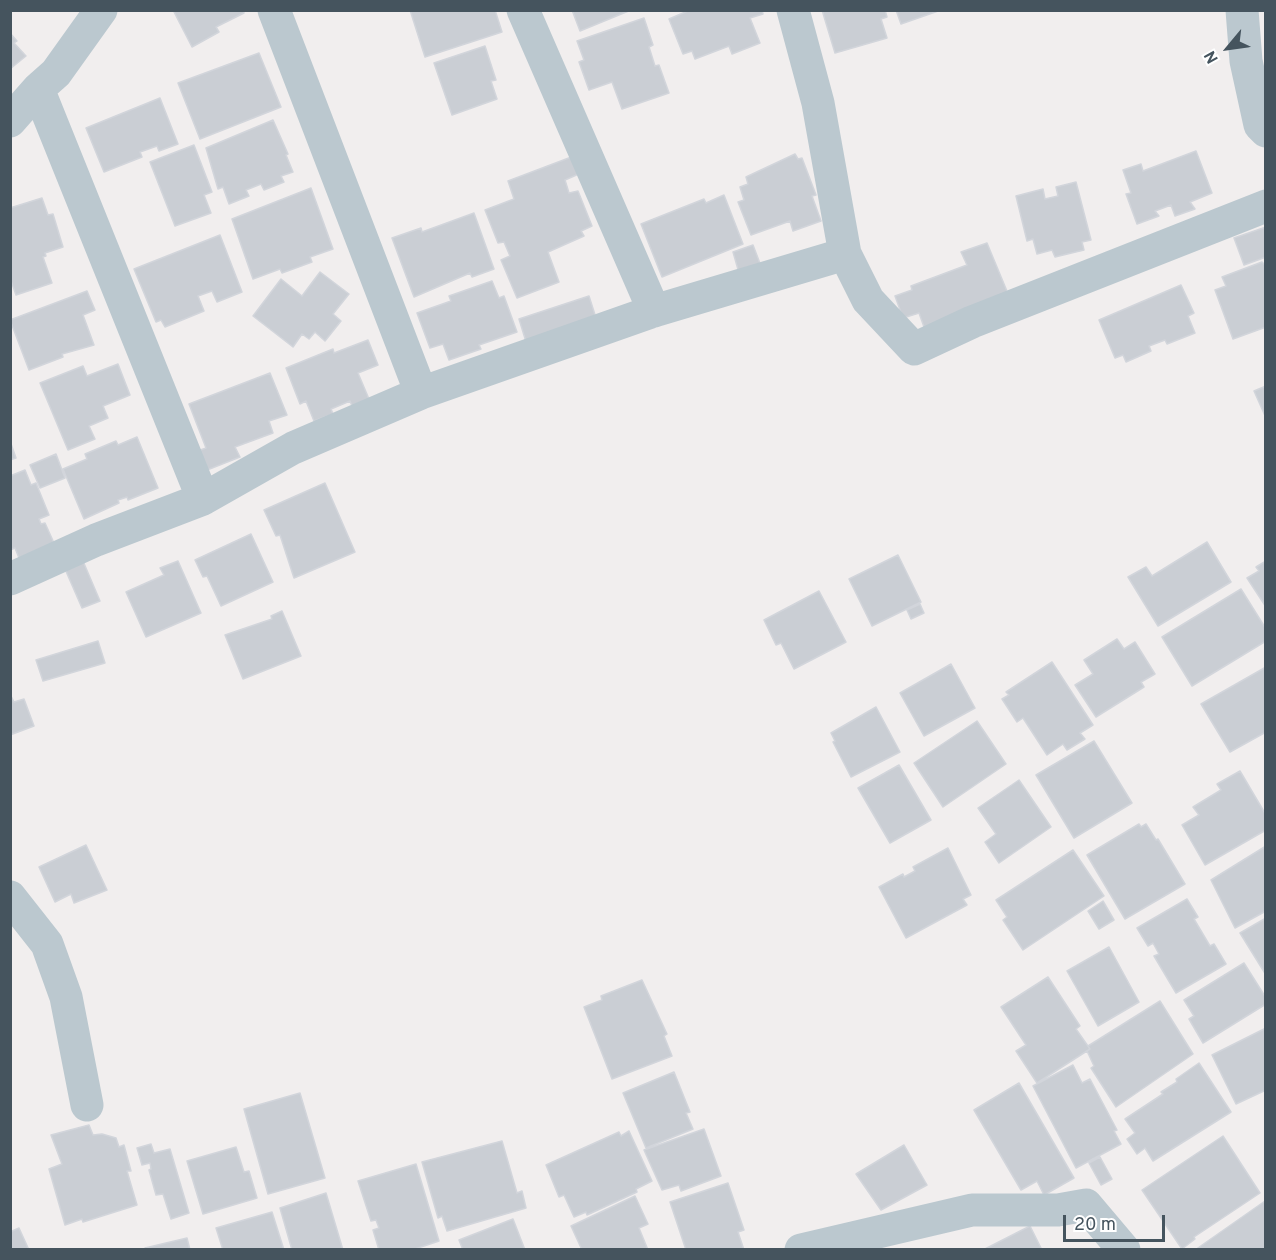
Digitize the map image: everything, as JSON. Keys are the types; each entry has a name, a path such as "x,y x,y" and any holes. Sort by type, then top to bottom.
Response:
{"street":[{"path":"10,121 38,88 56,73 101,10"},
{"path":"274,10 421,393"},
{"path":"523,10 654,311"},
{"path":"793,10 818,103 844,254 868,300 914,349 972,322 1266,206"},
{"path":"1242,10 1246,61 1260,125 1266,132"},
{"path":"38,88 203,499"},
{"path":"10,579 96,540 203,499 293,448 421,393 654,311 844,254"},
{"path":"10,897 47,944 66,997 87,1105"},
{"path":"801,1250 972,1210 1058,1210 1086,1205 1124,1250"}],"building":[{"path":"173,10 243,10 244,13 216,27 219,32 192,47"},
{"path":"410,10 495,10 502,32 425,57"},
{"path":"572,10 631,10 580,31"},
{"path":"690,10 762,10 763,14 750,18 760,43 732,54 729,46 695,59 692,51 683,54 669,19"},
{"path":"822,10 885,10 887,17 881,19 887,38 835,53"},
{"path":"896,10 941,10 901,24"},
{"path":"644,18 653,45 649,47 655,66 659,65 669,93 622,109 612,82 589,90 579,62 584,60 577,41"},
{"path":"10,33 17,41 14,43 26,56 10,69"},
{"path":"485,46 496,80 491,81 497,99 452,115 434,63"},
{"path":"259,53 281,107 200,139 178,83"},
{"path":"160,98 178,144 159,151 157,146 140,152 142,157 104,172 86,128"},
{"path":"273,120 293,172 281,176 284,182 264,190 261,184 246,190 249,196 229,204 223,187 218,189 206,148"},
{"path":"194,145 212,192 204,195 211,213 175,226 150,162"},
{"path":"1196,151 1212,193 1190,202 1195,209 1175,216 1171,205 1155,211 1159,216 1137,224 1126,194 1131,193 1123,170 1141,164 1143,171"},
{"path":"795,154 798,159 802,158 816,195 812,196 821,221 793,231 790,221 751,235 738,202 744,200 740,187 748,184 746,177"},
{"path":"574,156 581,173 565,180 569,193 578,191 592,226 581,231 584,236 548,252 559,282 517,298 501,260 510,256 504,242 498,243 485,210 514,199 508,181"},
{"path":"1076,182 1091,240 1082,242 1084,250 1055,257 1052,250 1037,254 1033,239 1027,241 1016,196 1043,189 1045,199 1058,196 1056,187"},
{"path":"311,188 333,249 310,257 312,262 282,273 280,269 253,279 232,219"},
{"path":"724,195 743,244 662,277 641,224 704,199 706,203"},
{"path":"42,198 48,215 53,214 63,247 45,253 46,256 43,257 52,283 16,295 10,278 10,208"},
{"path":"474,213 494,269 472,277 470,273 414,297 392,238 421,228 422,232"},
{"path":"1266,227 1266,257 1244,265 1234,238"},
{"path":"220,235 242,292 217,302 212,291 198,296 204,311 165,327 161,320 156,322 134,269"},
{"path":"987,243 1009,296 924,327 919,313 903,318 895,296 912,290 911,286 967,265 961,252"},
{"path":"753,245 761,266 739,273 733,252"},
{"path":"1262,262 1266,266 1266,327 1233,339 1215,290 1226,286 1222,277"},
{"path":"320,272 349,294 333,314 341,321 325,341 315,332 309,339 302,334 293,347 253,316 281,279 302,296"},
{"path":"492,281 499,298 504,296 517,332 479,345 481,349 449,360 443,344 430,348 417,313 451,301 449,296"},
{"path":"1181,285 1194,313 1188,316 1195,333 1167,344 1165,340 1149,346 1151,351 1126,362 1123,355 1115,358 1099,320"},
{"path":"87,291 95,310 83,315 94,345 62,354 63,357 29,370 10,320"},
{"path":"589,296 597,321 527,345 519,319"},
{"path":"368,340 378,365 358,373 369,399 352,406 350,401 331,409 333,414 314,421 306,401 300,404 286,368 333,349 334,353"},
{"path":"118,364 130,395 103,406 108,418 89,426 95,439 68,450 40,383 83,366 87,376"},
{"path":"270,373 287,415 269,421 273,433 235,447 240,457 202,472 195,452 206,448 189,404"},
{"path":"1266,386 1266,418 1254,391"},
{"path":"137,437 158,488 128,500 127,497 118,500 119,503 84,519 63,469 87,459 85,454 116,441 118,445"},
{"path":"10,441 16,458 10,460"},
{"path":"56,454 65,478 40,488 30,465"},
{"path":"25,470 31,485 36,483 49,515 39,519 41,524 45,523 54,543 19,558 15,548 10,550 10,476"},
{"path":"325,483 355,552 294,578 280,535 276,536 264,510"},
{"path":"251,534 273,582 221,606 207,576 203,577 195,560"},
{"path":"1207,542 1231,582 1158,626 1128,577 1146,567 1152,576"},
{"path":"898,555 921,602 872,626 849,579"},
{"path":"83,561 100,601 82,608 65,569"},
{"path":"178,561 201,613 146,637 126,592 164,575 160,568"},
{"path":"1266,561 1266,607 1247,578 1259,571 1256,567"},
{"path":"1241,589 1266,629 1266,641 1192,686 1162,637"},
{"path":"819,591 846,642 794,669 781,643 776,645 764,620"},
{"path":"920,604 924,613 911,619 907,610"},
{"path":"282,611 301,656 243,679 225,635 272,619 271,616"},
{"path":"1117,639 1124,649 1135,642 1155,674 1141,682 1144,687 1096,717 1075,685 1093,674 1084,660"},
{"path":"98,641 105,663 43,681 36,660"},
{"path":"1052,662 1093,725 1080,733 1085,739 1067,750 1063,744 1047,755 1023,718 1017,722 1002,699 1009,695 1006,692"},
{"path":"951,664 975,708 924,736 900,693"},
{"path":"1266,667 1266,732 1230,752 1201,704"},
{"path":"10,694 14,702 24,699 34,726 10,735"},
{"path":"876,707 900,752 851,777 833,742 835,741 831,733"},
{"path":"977,721 1006,764 943,807 914,763"},
{"path":"1094,741 1132,803 1074,838 1036,775"},
{"path":"899,765 931,820 890,843 858,788"},
{"path":"1240,771 1266,815 1266,830 1205,865 1182,825 1199,815 1193,807 1221,790 1217,784"},
{"path":"1019,780 1051,827 999,863 985,842 996,834 978,808"},
{"path":"1139,824 1141,827 1146,824 1156,840 1158,839 1185,884 1125,919 1087,855"},
{"path":"86,845 107,890 74,903 71,894 55,902 39,867"},
{"path":"1266,846 1266,911 1235,928 1211,880"},
{"path":"948,848 971,895 963,899 967,905 906,938 879,887 903,874 904,877 915,871 913,867"},
{"path":"1073,850 1104,896 1023,950 1003,920 1007,917 996,900"},
{"path":"1187,899 1198,917 1194,919 1210,946 1214,944 1226,964 1176,993 1154,956 1159,954 1153,943 1148,946 1137,928"},
{"path":"1103,901 1114,920 1099,929 1088,911"},
{"path":"1266,918 1266,975 1240,933"},
{"path":"1109,947 1139,1002 1098,1026 1067,971"},
{"path":"1244,963 1266,998 1266,1004 1203,1043 1189,1019 1194,1016 1184,1000"},
{"path":"1048,977 1080,1026 1076,1029 1090,1049 1037,1083 1016,1051 1026,1045 1001,1007"},
{"path":"642,980 667,1034 664,1036 672,1056 612,1079 584,1007 602,1000 601,996"},
{"path":"1160,1001 1193,1054 1116,1107 1091,1068 1094,1066 1087,1051 1090,1049 1088,1046"},
{"path":"1266,1028 1266,1090 1236,1104 1212,1055"},
{"path":"1199,1063 1231,1112 1153,1161 1145,1148 1137,1154 1127,1139 1135,1133 1125,1119 1163,1094 1161,1092 1177,1082 1176,1079"},
{"path":"1073,1065 1082,1083 1090,1079 1117,1130 1114,1131 1121,1144 1076,1168 1033,1086"},
{"path":"674,1072 690,1112 686,1113 693,1129 646,1148 623,1093"},
{"path":"1019,1083 1074,1178 1044,1195 1037,1181 1021,1190 974,1110"},
{"path":"300,1093 325,1178 268,1194 244,1109"},
{"path":"89,1125 93,1135 102,1134 116,1138 119,1147 124,1145 131,1171 127,1171 137,1205 83,1222 82,1219 65,1225 49,1169 62,1164 51,1135"},
{"path":"704,1129 721,1176 681,1191 679,1185 662,1190 644,1150"},
{"path":"629,1131 652,1181 636,1189 637,1192 587,1215 586,1212 574,1217 564,1195 559,1197 546,1165 619,1132 621,1136"},
{"path":"1223,1136 1260,1193 1194,1237 1195,1239 1182,1249 1142,1190"},
{"path":"502,1141 517,1193 522,1191 526,1208 447,1231 442,1216 438,1218 422,1162"},
{"path":"151,1144 154,1153 170,1149 189,1213 171,1219 163,1194 156,1195 149,1170 151,1169 150,1163 142,1165 137,1148"},
{"path":"904,1145 927,1185 881,1210 856,1174"},
{"path":"236,1147 244,1172 249,1171 257,1198 203,1214 187,1161"},
{"path":"1100,1157 1112,1179 1101,1185 1089,1163"},
{"path":"416,1164 439,1241 412,1250 379,1250 373,1230 379,1228 376,1220 371,1221 358,1181"},
{"path":"728,1183 744,1230 738,1232 744,1250 686,1250 670,1202"},
{"path":"326,1193 343,1250 292,1250 280,1208"},
{"path":"635,1196 648,1224 639,1228 648,1250 582,1250 571,1226"},
{"path":"1265,1201 1266,1250 1195,1250"},
{"path":"272,1212 284,1250 223,1250 216,1228"},
{"path":"513,1219 525,1250 463,1250 459,1240"},
{"path":"1030,1226 1042,1250 983,1250"},
{"path":"19,1228 29,1250 10,1250 10,1232"},
{"path":"187,1238 190,1250 145,1250 145,1248"}]}
